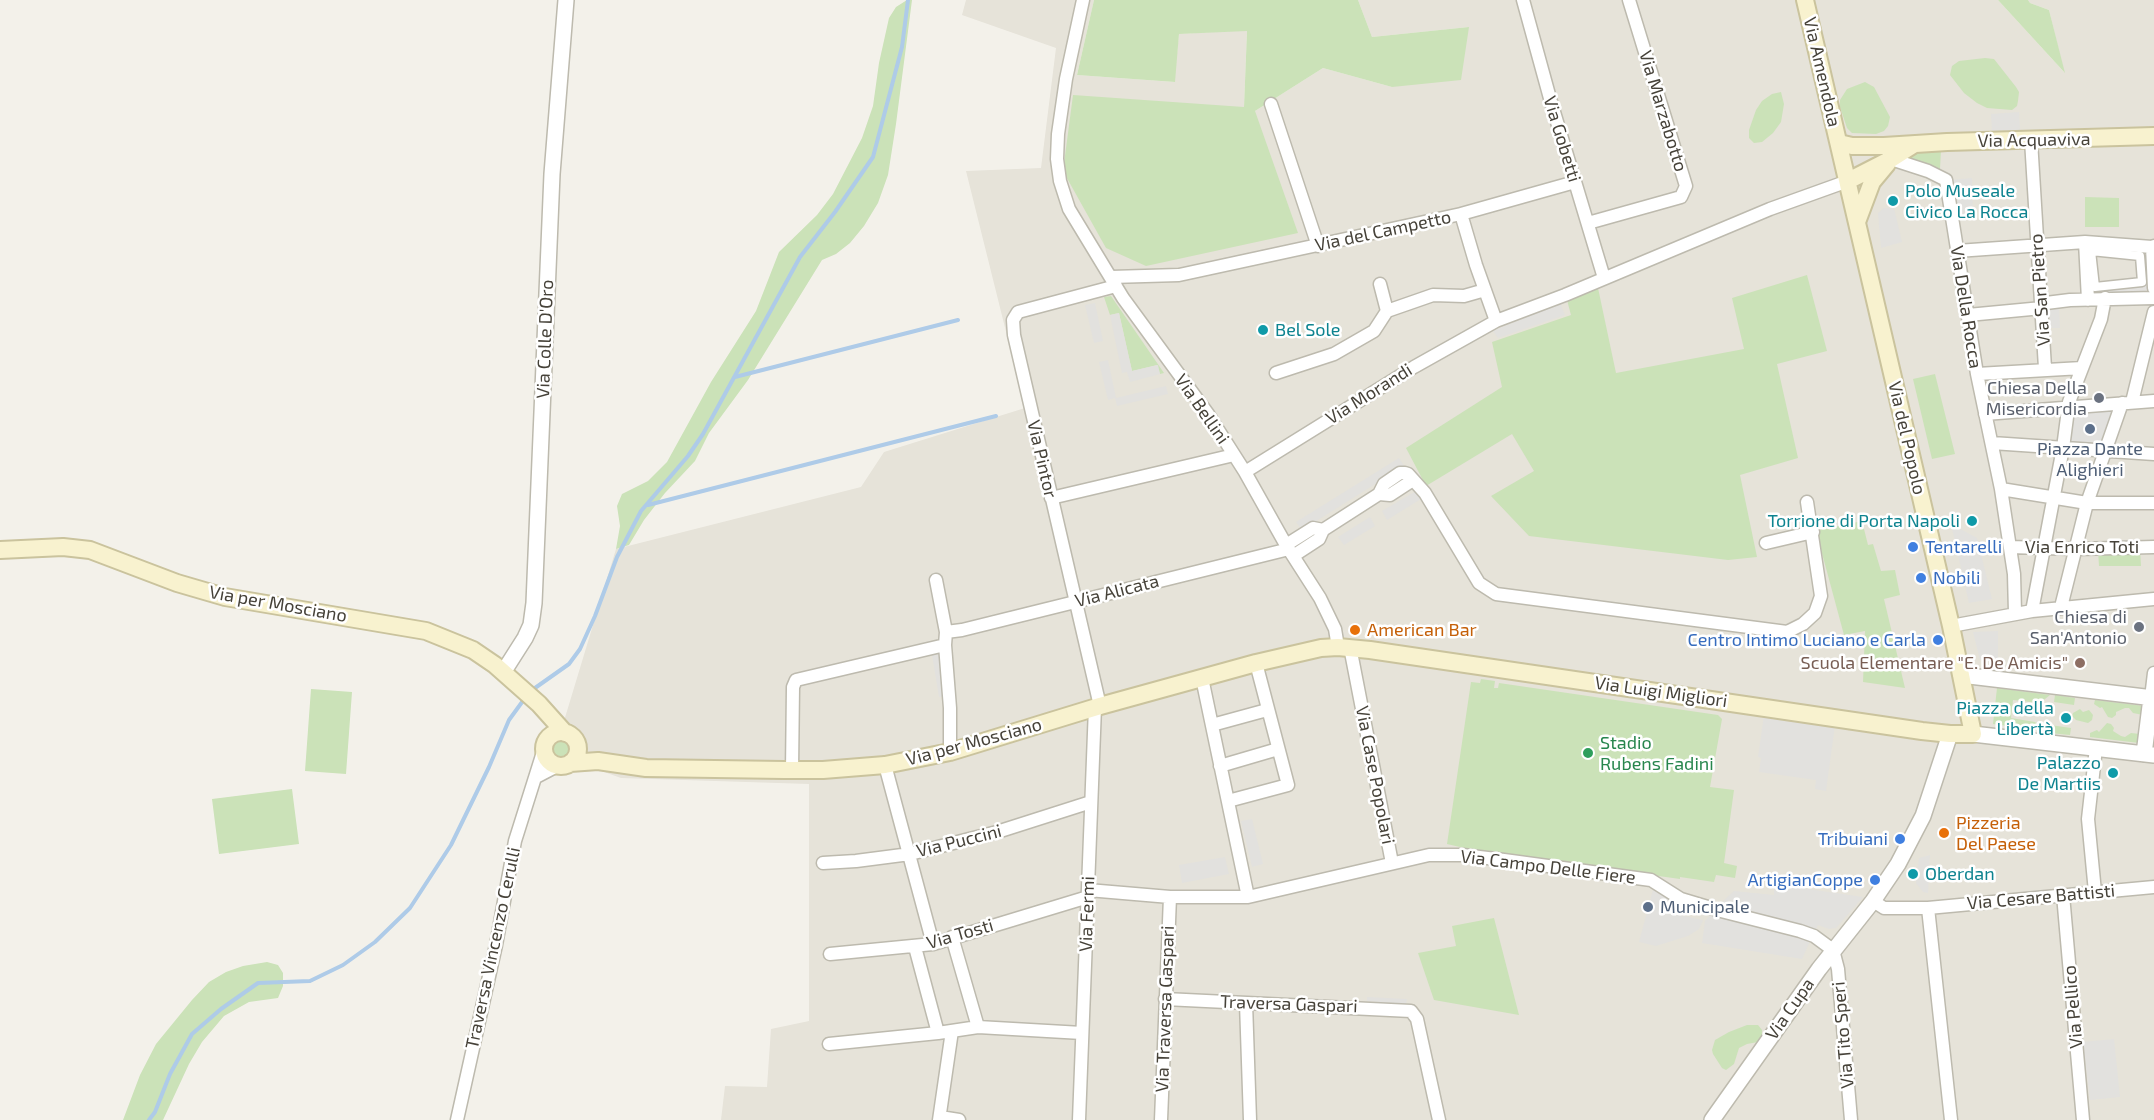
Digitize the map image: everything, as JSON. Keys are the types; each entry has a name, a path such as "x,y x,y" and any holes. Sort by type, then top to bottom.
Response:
{"main road":[{"name":"Via Amendola","path":"1805,0 1839,143"},
{"name":"Via Acquaviva","path":"1848,182 1887,153 1914,144 2154,136"},
{"name":"Via Acquaviva","path":"1839,143 1887,153"},
{"name":"Via del Popolo","path":"1839,143 1951,626 1972,734"},
{"name":"Via Acquaviva","path":"1844,164 1863,152 1887,153"},
{"path":"1857,222 1872,182 1887,153"},
{"name":"Via per Mosciano","path":"0,550 63,548 90,550 177,583 225,597 426,631 473,650 504,671 571,738 598,761"},
{"name":"Via per Mosciano","path":"564,765 598,761 639,768 792,770 885,765 950,752 1098,706 1256,663 1311,650 1344,647"},
{"name":"Via Luigi Migliori","path":"1344,647 1950,734 1972,734"},
{"path":"539,704 544,747 548,760 564,765 577,757 571,738 555,733 544,747"}],"street":[{"name":"Via Colle D'Oro","path":"504,671 531,625 534,603 552,174 566,0"},
{"path":"1083,0 1066,79 1058,134 1057,159 1060,181 1069,209 1113,282"},
{"name":"Via Gobetti","path":"1523,0 1604,278"},
{"name":"Via Marzabotto","path":"1587,223 1681,197 1686,186 1629,0"},
{"path":"1271,104 1318,246"},
{"name":"Via San Pietro","path":"2031,140 2045,368"},
{"name":"Via Della Rocca","path":"1887,153 1947,180 1977,374 2001,489 2010,546 2014,574 2015,613"},
{"path":"1461,214 1575,182"},
{"path":"1496,321 1770,209 1848,182"},
{"name":"Via del Campetto","path":"1113,282 1179,275 1461,214 1496,321"},
{"path":"1957,251 2038,245 2153,246 2154,288"},
{"path":"2088,247 2139,256 2142,282 2095,287 2088,247"},
{"path":"2088,247 2088,300"},
{"name":"Via Bellini","path":"1113,282 1178,376 1208,414 1245,472 1331,620 1344,647"},
{"name":"Via Pintor","path":"1098,706 1014,335 1013,320 1018,312 1113,282"},
{"path":"1380,284 1387,311"},
{"path":"1276,373 1334,354 1374,331 1387,311 1433,295 1464,296 1485,290"},
{"path":"1968,315 2042,308 2046,303 2105,298 2154,298"},
{"path":"2032,610 2063,448 2068,408 2101,319 2105,298"},
{"path":"2061,607 2088,503 2127,403 2154,312"},
{"name":"Via Morandi","path":"1245,472 1414,367 1496,321"},
{"path":"1977,374 2045,368 2082,368"},
{"path":"1985,414 2154,401"},
{"path":"1992,443 2154,454"},
{"path":"1051,498 1234,455"},
{"name":"Via Alicata","path":"792,770 793,687 796,680 973,628 1289,550 1313,528 1323,531 1379,494 1390,495 1413,480 1425,494 1479,583 1496,594 1786,632 1803,624 1815,613 1821,596 1813,532"},
{"path":"2001,489 2088,503 2154,503"},
{"path":"1766,543 1813,532 1807,502"},
{"name":"Via Enrico Toti","path":"2010,546 2076,549 2154,547"},
{"path":"936,580 945,638 950,708 950,752"},
{"path":"1951,626 2032,610 2154,598"},
{"name":"Via Case Popolari","path":"1248,897 1392,863 1344,647"},
{"path":"1228,801 1288,785 1256,663"},
{"path":"1972,734 2149,754 2154,673"},
{"path":"1961,675 2153,698"},
{"path":"1088,894 1248,897 1202,678"},
{"name":"Via Fermi","path":"1079,1120 1091,802 1098,706"},
{"path":"1212,725 1267,710"},
{"name":"Via Cupa","path":"1712,1120 1833,950 1873,901 1898,864 1915,833 1950,734"},
{"name":"Traversa Vincenzo Cerulli","path":"457,1120 496,945 515,841 544,747"},
{"path":"2095,892 2088,819 2096,748"},
{"path":"1220,766 1278,749"},
{"path":"536,777 564,765"},
{"path":"885,765 933,944"},
{"name":"Via Puccini","path":"823,863 910,854 997,832 1091,802"},
{"name":"Via Campo Delle Fiere","path":"1392,863 1429,855 1463,855 1651,880 1681,899 1814,936 1833,950"},
{"name":"Via Cesare Battisti","path":"1873,901 1884,908 1928,908 2154,886"},
{"name":"Via Tosti","path":"830,954 933,944 1088,894"},
{"name":"Via Pellico","path":"2063,895 2083,1120"},
{"name":"Via Traversa Gaspari","path":"1161,1120 1170,897"},
{"path":"1928,908 1951,1120"},
{"path":"952,937 978,1027"},
{"path":"915,947 938,1033"},
{"name":"Via Tito Speri","path":"1833,950 1838,969 1851,1120"},
{"name":"Traversa Gaspari","path":"1165,999 1413,1012 1417,1019 1439,1120"},
{"path":"1246,1003 1250,1120"},
{"path":"828,1044 978,1027 1082,1033"},
{"path":"952,1031 940,1119 959,1120"}],"shaded area":[{"path":"966,0 1094,0 1077,75 1174,82 1179,34 1247,30 1244,107 1255,111 1323,68 1392,87 1469,27 1372,37 1358,0 1998,0 2064,72 2049,10 2030,3 2028,0 2154,0 2154,1120 721,1120 725,1086 767,1087 771,1029 809,1021 809,784 621,778 554,754 616,549 861,487 884,452 1025,408 966,171 1041,168 1056,48 962,15"},
{"path":"2019,112 2020,130 1992,132 1991,114"},
{"path":"1972,178 1973,214 1955,216 1950,180"},
{"path":"1884,208 1894,208 1902,242 1881,248 1878,213"},
{"path":"2142,248 2148,254 2150,286 2144,292 2096,296 2095,287 2142,282 2140,256"},
{"path":"1095,303 1103,341 1094,343 1085,305"},
{"path":"1560,303 1565,315 1498,338 1493,331"},
{"path":"2050,307 2059,307 2060,328 2046,328 2045,313"},
{"path":"1119,313 1132,371 1158,365 1160,374 1130,382 1127,372 1122,373 1110,315"},
{"path":"1108,360 1116,398 1166,386 1168,394 1117,406 1115,398 1108,400 1099,362"},
{"name":"Piazza Dante Alighieri","path":"2118,407 2104,448 2066,446 2072,412"},
{"path":"1399,458 1404,466 1302,530 1296,522"},
{"path":"1416,491 1421,499 1387,520 1382,511"},
{"path":"1370,517 1375,526 1344,545 1338,537"},
{"path":"1951,524 1977,538 1992,599 1969,603"},
{"path":"1998,631 1998,662 1980,660 1973,632"},
{"path":"941,653 946,696 939,697 932,655"},
{"path":"1764,715 1835,725 1826,791 1815,789 1816,780 1759,772 1761,758 1758,757"},
{"path":"1252,819 1263,864 1252,867 1241,821"},
{"path":"1930,855 1928,893 1923,892 1916,883 1919,858"},
{"path":"1225,857 1229,874 1182,883 1179,865"},
{"path":"1774,884 1863,897 1836,928 1829,929 1818,925 1814,933 1717,907 1734,891 1774,895"},
{"path":"1654,886 1678,901 1679,915 1703,920 1699,929 1688,936 1656,946 1639,942"},
{"path":"1714,912 1812,937 1802,959 1702,943 1705,921"},
{"path":"1367,997 1407,999 1406,1004 1367,1001"},
{"path":"2114,1039 2120,1097 2090,1100 2083,1042"}],"green space":[{"path":"907,0 912,0 896,124 888,175 878,203 850,243 836,254 822,260 748,380 709,433 695,461 665,493 644,520 629,545 616,549 620,526 617,506 622,494 648,481 667,462 711,382 756,311 779,252 817,215 833,194 862,138 873,106 889,18 896,7"},
{"path":"1094,0 1358,0 1372,37 1469,27 1461,80 1392,87 1323,68 1255,111 1298,233 1146,266 1106,248 1063,171 1073,95 1244,107 1247,31 1179,34 1175,82 1077,75"},
{"path":"1998,0 2028,0 2030,3 2049,10 2065,73"},
{"path":"1994,59 2019,92 2017,106 2012,110 1987,108 1977,103 1964,93 1950,75 1952,66 1959,61"},
{"path":"1865,82 1874,87 1890,117 1884,131 1876,134 1852,133 1847,128 1840,107 1840,100 1847,89"},
{"path":"1781,92 1784,104 1781,122 1762,142 1754,143 1749,138 1749,130 1756,110 1762,101 1772,94"},
{"path":"1941,150 1938,172 1910,161 1912,153"},
{"path":"2085,197 2119,198 2119,227 2085,227"},
{"path":"1807,275 1827,351 1777,364 1798,458 1740,475 1757,557 1728,560 1529,536 1491,496 1534,471 1512,434 1426,486 1406,448 1502,387 1492,342 1571,315 1567,300 1598,288 1616,373 1744,349 1732,298"},
{"path":"1111,296 1164,373 1160,374 1157,365 1132,371 1119,313 1110,315 1104,297"},
{"path":"1935,374 1955,454 1932,459 1913,379"},
{"path":"1862,521 1868,545 1873,544 1881,571 1895,570 1900,595 1884,599 1905,688 1863,682 1865,631 1844,635 1816,531"},
{"path":"2140,548 2141,566 2099,566 2098,550"},
{"name":"Stadio Rubens Fadini","path":"1481,679 1495,681 1494,688 1498,688 1499,683 1718,715 1722,719 1710,787 1734,790 1724,863 1737,866 1735,878 1716,875 1714,882 1680,877 1680,879 1473,850 1447,844 1471,682 1480,683"},
{"path":"1997,688 2050,695 2040,703 2013,700 2011,718 2035,722 2044,731 1993,724"},
{"path":"311,689 352,692 346,774 305,771"},
{"path":"2055,695 2075,698 2074,705 2054,702"},
{"path":"2095,700 2144,706 2143,715 2125,708 2116,712 2112,718 2108,717 2102,707 2094,704"},
{"path":"2080,709 2083,712 2089,710 2093,715 2092,720 2088,723 2076,720 2072,716 2073,713"},
{"path":"2107,723 2111,724 2113,731 2121,736 2125,737 2131,733 2140,734 2139,743 2090,737 2090,733 2097,730 2099,732"},
{"path":"2050,725 2071,728 2070,735 2049,733"},
{"path":"561,739 568,742 571,749 568,756 561,759 554,756 551,749 554,742"},
{"path":"292,789 299,844 219,854 212,799"},
{"path":"1494,918 1519,1015 1434,1000 1418,953 1456,946 1452,926"},
{"path":"267,962 278,965 283,973 283,986 278,998 249,1002 224,1016 202,1042 189,1064 163,1120 123,1120 140,1075 156,1044 192,1000 209,982 226,972 243,966"},
{"path":"1747,1025 1758,1025 1762,1030 1762,1038 1758,1042 1739,1048 1734,1064 1726,1070 1722,1068 1712,1050 1715,1040"}],"waterway":[{"path":"535,688 569,664 580,649 617,557 641,511 688,456 703,434 800,257 873,157 902,47 908,0"},
{"path":"735,377 958,320"},
{"path":"648,505 996,416"},
{"path":"149,1120 192,1034 221,1009 258,983 310,981 343,965 375,942 410,908 451,845 509,720 525,698"}],"place":[{"name":"Polo Museale Civico La Rocca","path":"1893,201"},
{"name":"Bel Sole","path":"1263,330"},
{"name":"Chiesa Della Misericordia","path":"2099,398"},
{"name":"Piazza Dante Alighieri","path":"2090,429"},
{"name":"Torrione di Porta Napoli","path":"1972,521"},
{"name":"Tentarelli","path":"1913,547"},
{"name":"Nobili","path":"1921,578"},
{"name":"Chiesa di San'Antonio","path":"2139,627"},
{"name":"American Bar","path":"1355,630"},
{"name":"Centro Intimo Luciano e Carla","path":"1938,640"},
{"name":"Scuola Elementare \"E. De Amicis\"","path":"2080,663"},
{"name":"Piazza della Libertà","path":"2066,718"},
{"name":"Stadio Rubens Fadini","path":"1588,753"},
{"name":"Palazzo De Martiis","path":"2113,773"},
{"name":"Pizzeria Del Paese","path":"1944,833"},
{"name":"Tribuiani","path":"1900,839"},
{"name":"Oberdan","path":"1913,874"},
{"name":"ArtigianCoppe","path":"1875,880"},
{"name":"Municipale","path":"1648,907"}]}
